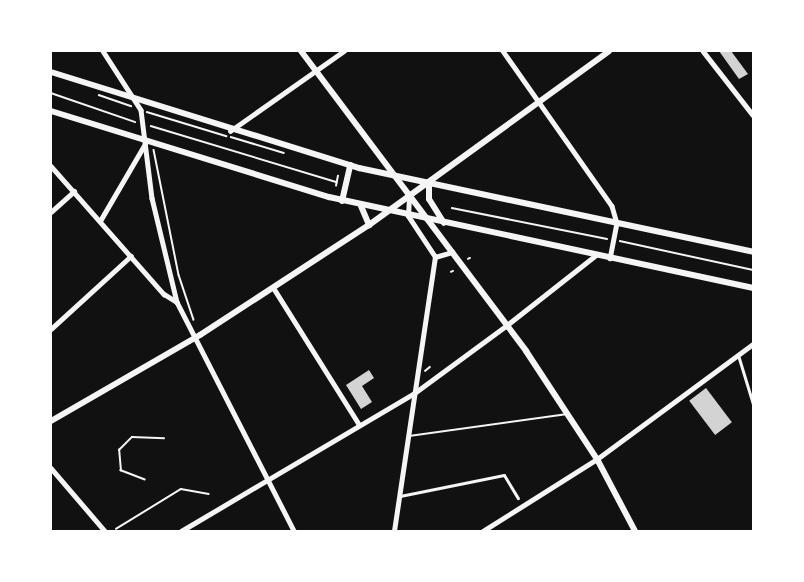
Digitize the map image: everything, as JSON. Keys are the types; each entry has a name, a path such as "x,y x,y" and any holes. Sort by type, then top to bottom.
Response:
{"main road":[{"path":"301,51 409,198 507,325 569,414 597,459 635,531"},
{"path":"51,422 194,338 369,225 609,51"},
{"path":"51,72 140,106 350,165 753,252"},
{"path":"51,111 145,144 342,201 753,288"},
{"path":"342,201 350,165"},
{"path":"429,183 429,199 444,223"},
{"path":"360,205 369,225"}],"street":[{"path":"103,51 140,106 145,144 177,302 267,483 294,531"},
{"path":"230,131 344,51"},
{"path":"503,51 608,199 617,223 610,258"},
{"path":"703,51 753,115"},
{"path":"100,221 145,144"},
{"path":"51,166 131,256 177,302"},
{"path":"51,212 74,191"},
{"path":"394,531 435,257 408,216 409,198"},
{"path":"435,257 452,252"},
{"path":"181,531 267,483 359,424 413,394 507,325 596,255"},
{"path":"51,329 131,256"},
{"path":"273,287 359,424"},
{"path":"483,531 597,459 753,344"},
{"path":"738,355 753,404"},
{"path":"51,468 105,531"},
{"path":"399,496 504,475 518,498"}],"lane":[{"path":"409,436 569,414"}],"path":[{"path":"51,93 139,123"},
{"path":"93,93 288,154"},
{"path":"151,126 337,182"},
{"path":"154,155 179,276 195,321"},
{"path":"336,186 338,176"},
{"path":"452,208 608,239"},
{"path":"621,242 753,270"},
{"path":"424,371 430,367"},
{"path":"145,480 121,471 119,450 132,437 164,438"},
{"path":"116,529 181,489 209,494"}],"building":[{"path":"719,51 731,51 748,74 739,79"},
{"path":"369,370 374,378 362,386 372,402 361,409 346,385"},
{"path":"706,388 732,422 715,435 689,401"}]}
